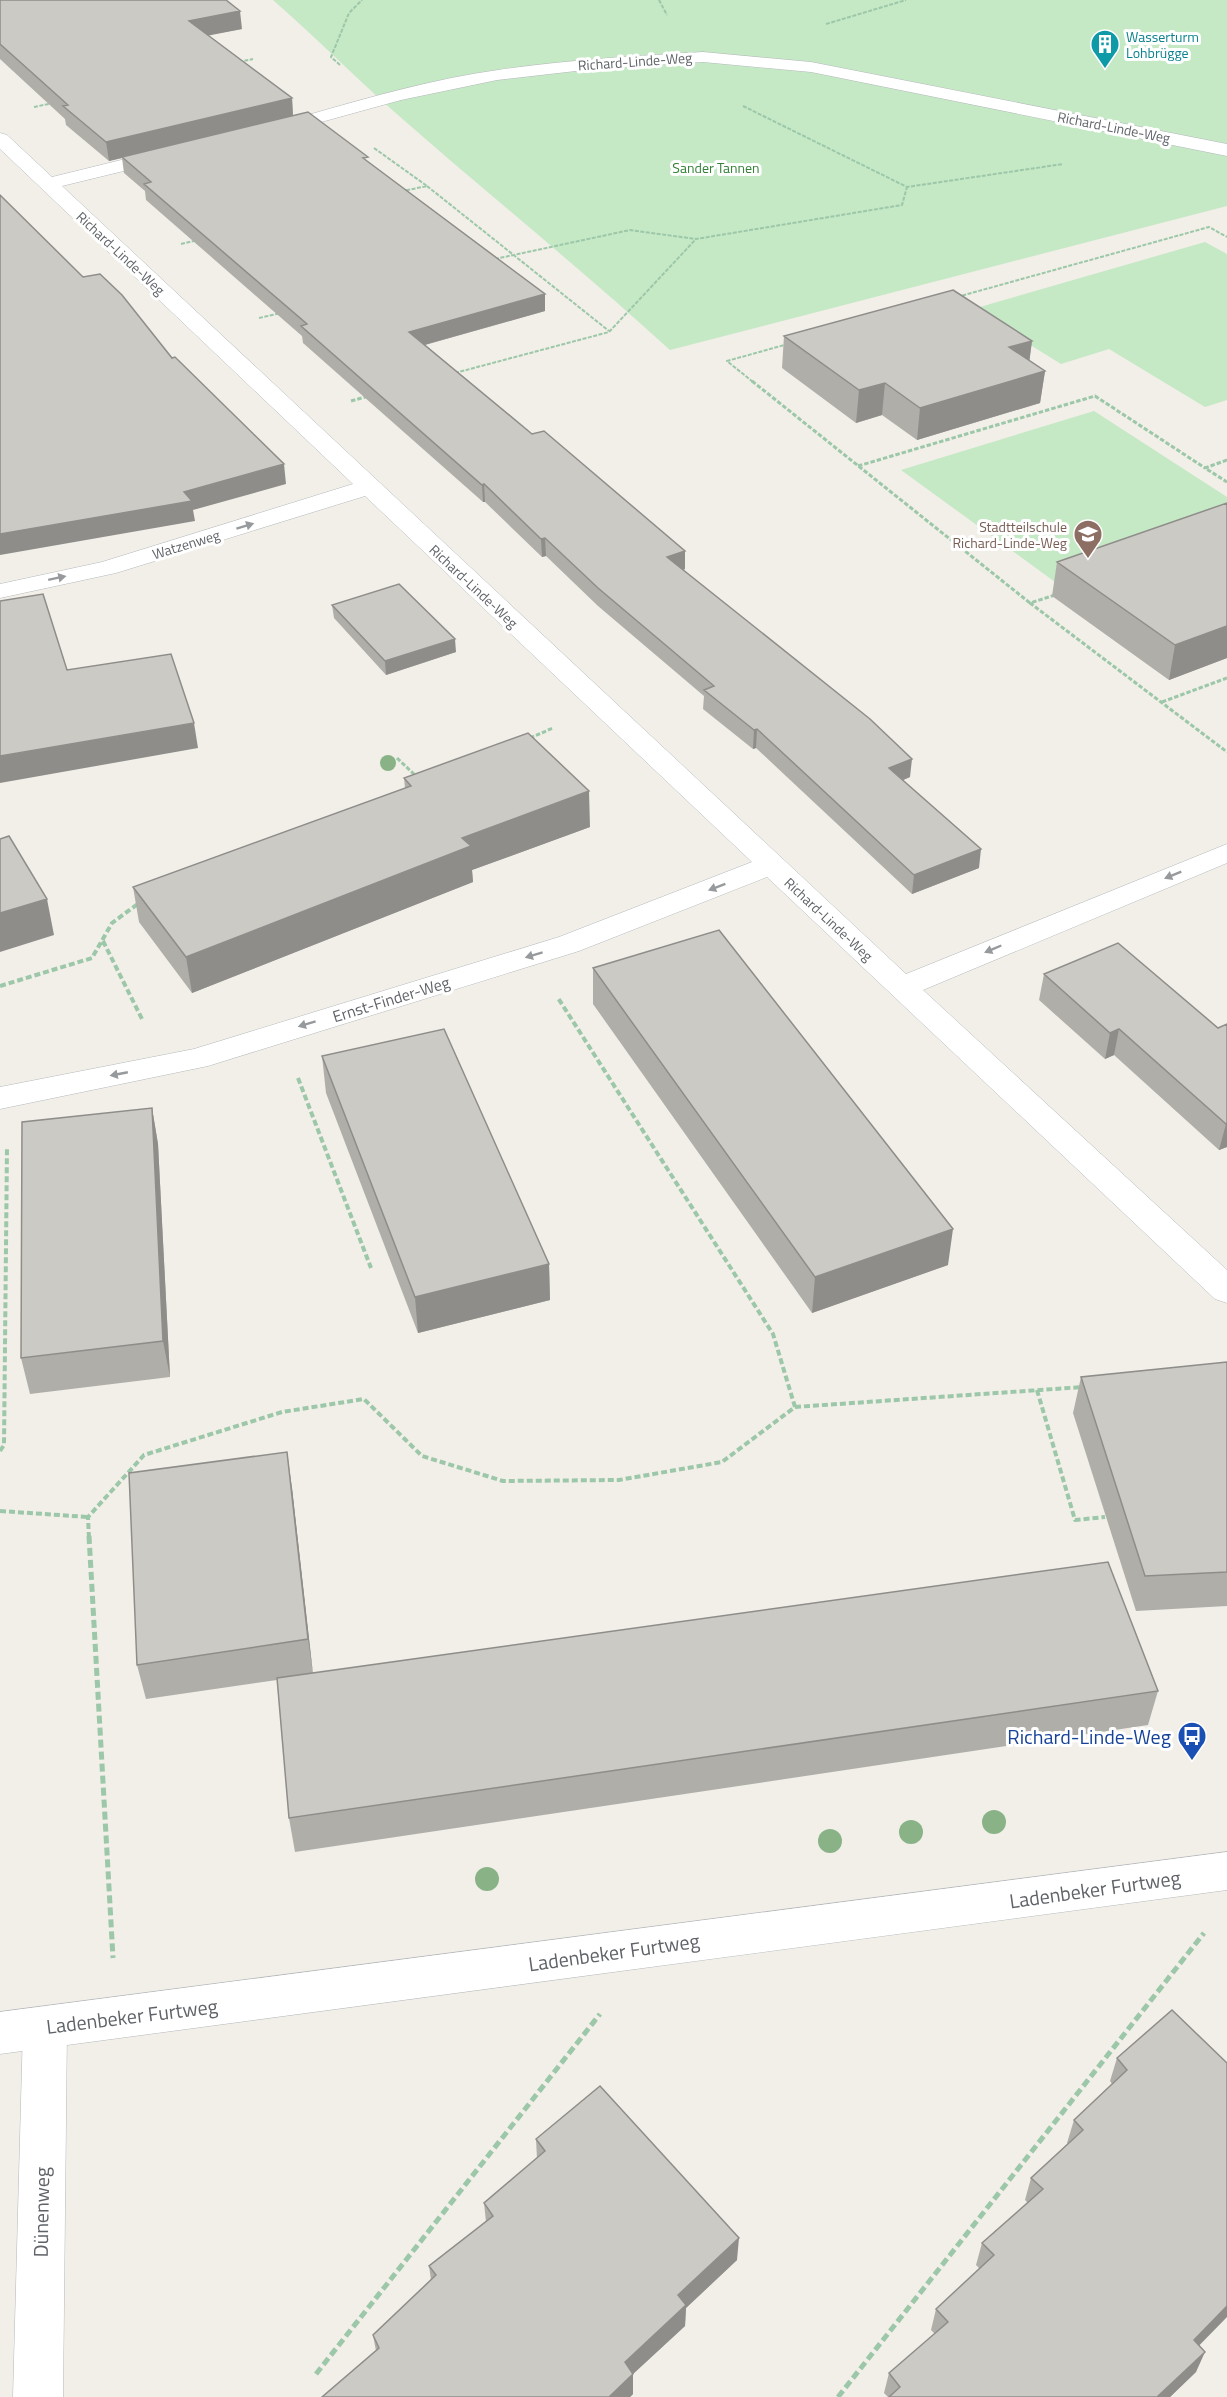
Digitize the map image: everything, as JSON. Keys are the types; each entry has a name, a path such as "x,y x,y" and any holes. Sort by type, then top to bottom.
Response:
{"street":[{"name":"Richard-Linde-Weg","path":"291,125 379,100 449,84 543,69 652,58 689,57 742,59 811,67 1227,150"},
{"name":"Richard-Linde-Weg","path":"0,139 369,488 1227,1290"},
{"path":"48,184 187,150"},
{"name":"Watzenweg","path":"0,591 107,568 369,488"},
{"path":"902,987 1227,853"},
{"name":"Ernst-Finder-Weg","path":"4,1097 197,1059 569,944 771,865"},
{"name":"Ladenbeker Furtweg","path":"0,2033 1227,1871"},
{"name":"Dünenweg","path":"38,2397 45,2028"}],"path":[{"path":"362,0 349,13 331,57 379,100"},
{"path":"659,0 689,57 730,100 907,188 1071,163"},
{"path":"230,64 253,59"},
{"path":"34,107 57,102"},
{"path":"314,119 337,137 357,135 427,186 609,332"},
{"path":"396,193 427,186"},
{"path":"486,262 630,230 696,238 902,205 907,188"},
{"path":"957,297 1209,227 1227,237"},
{"path":"125,257 204,238"},
{"path":"452,374 609,332 696,238"},
{"path":"204,332 283,312"},
{"path":"796,342 727,361 1030,603 1227,752"},
{"path":"293,415 375,395"},
{"path":"858,466 1095,396 1227,482"},
{"path":"1205,468 1227,460"},
{"path":"1030,603 1063,591"},
{"path":"1162,703 1227,678"},
{"path":"527,739 604,708"},
{"path":"397,758 422,782"},
{"path":"0,986 92,958 112,923 144,898"},
{"path":"103,941 165,1065"},
{"path":"531,956 773,1334 795,1407"},
{"path":"281,1032 371,1268"},
{"path":"0,1450 4,1445 4,1097"},
{"path":"117,2018 88,1517 144,1455 282,1412 364,1399 422,1456 503,1481 619,1480 722,1462 795,1407 1084,1387"},
{"path":"1036,1390 1075,1520 1106,1517"},
{"path":"0,1511 88,1517"},
{"path":"838,2397 1206,1930"},
{"path":"316,2374 652,1947"}],"green space":[{"name":"Sander Tannen","path":"273,0 1227,0 1227,206 670,350 390,108"},
{"path":"1205,242 1227,254 1227,400 1205,407 1109,349 1061,364 973,309"},
{"path":"1094,411 1227,497 1227,530 1062,587 901,470"}],"building":[{"path":"0,0 226,0 240,11 189,21 292,98 106,142 63,106 68,105 0,44"},
{"path":"308,112 368,157 363,158 545,294 409,332 532,434 544,431 685,551 667,557 870,719 912,759 889,768 981,849 914,875 757,729 754,730 704,690 714,686 598,588 545,538 541,539 484,484 482,485 301,326 307,324 144,184 151,182 122,157"},
{"path":"0,195 83,277 100,274 122,295 172,358 175,357 284,464 184,492 192,501 0,534"},
{"path":"953,290 1032,341 1009,347 1045,371 920,408 885,383 859,390 784,336"},
{"path":"1227,503 1227,626 1175,645 1057,562"},
{"path":"399,584 455,639 385,661 332,605"},
{"path":"43,594 67,670 171,654 194,723 0,756 0,601"},
{"path":"528,733 589,791 462,838 471,846 186,957 133,887 411,786 404,778"},
{"path":"9,836 47,899 0,913 0,839"},
{"path":"719,930 953,1229 815,1277 593,968"},
{"path":"1118,943 1218,1028 1227,1024 1226,1124 1119,1029 1110,1033 1044,974"},
{"path":"444,1029 549,1264 415,1297 322,1056"},
{"path":"152,1108 163,1341 21,1358 22,1122"},
{"path":"1227,1362 1227,1572 1145,1576 1081,1377"},
{"path":"287,1452 308,1639 137,1665 129,1473"},
{"path":"1108,1562 1158,1691 289,1818 277,1678"},
{"path":"1172,2010 1227,2063 1227,2306 1194,2340 1205,2352 1157,2397 889,2397 900,2387 889,2373 948,2322 936,2309 994,2255 982,2243 1043,2189 1031,2178 1083,2130 1074,2120 1127,2070 1117,2058"},
{"path":"600,2086 739,2238 678,2295 686,2305 625,2362 633,2374 609,2397 322,2397 379,2348 373,2335 436,2275 429,2266 493,2216 484,2203 545,2151 536,2139"}],"place":[{"name":"Wasserturm Lohbrügge","path":"1105,70"},
{"name":"Stadtteilschule Richard-Linde-Weg","path":"1088,560"},
{"name":"Richard-Linde-Weg","path":"1192,1762"}]}
